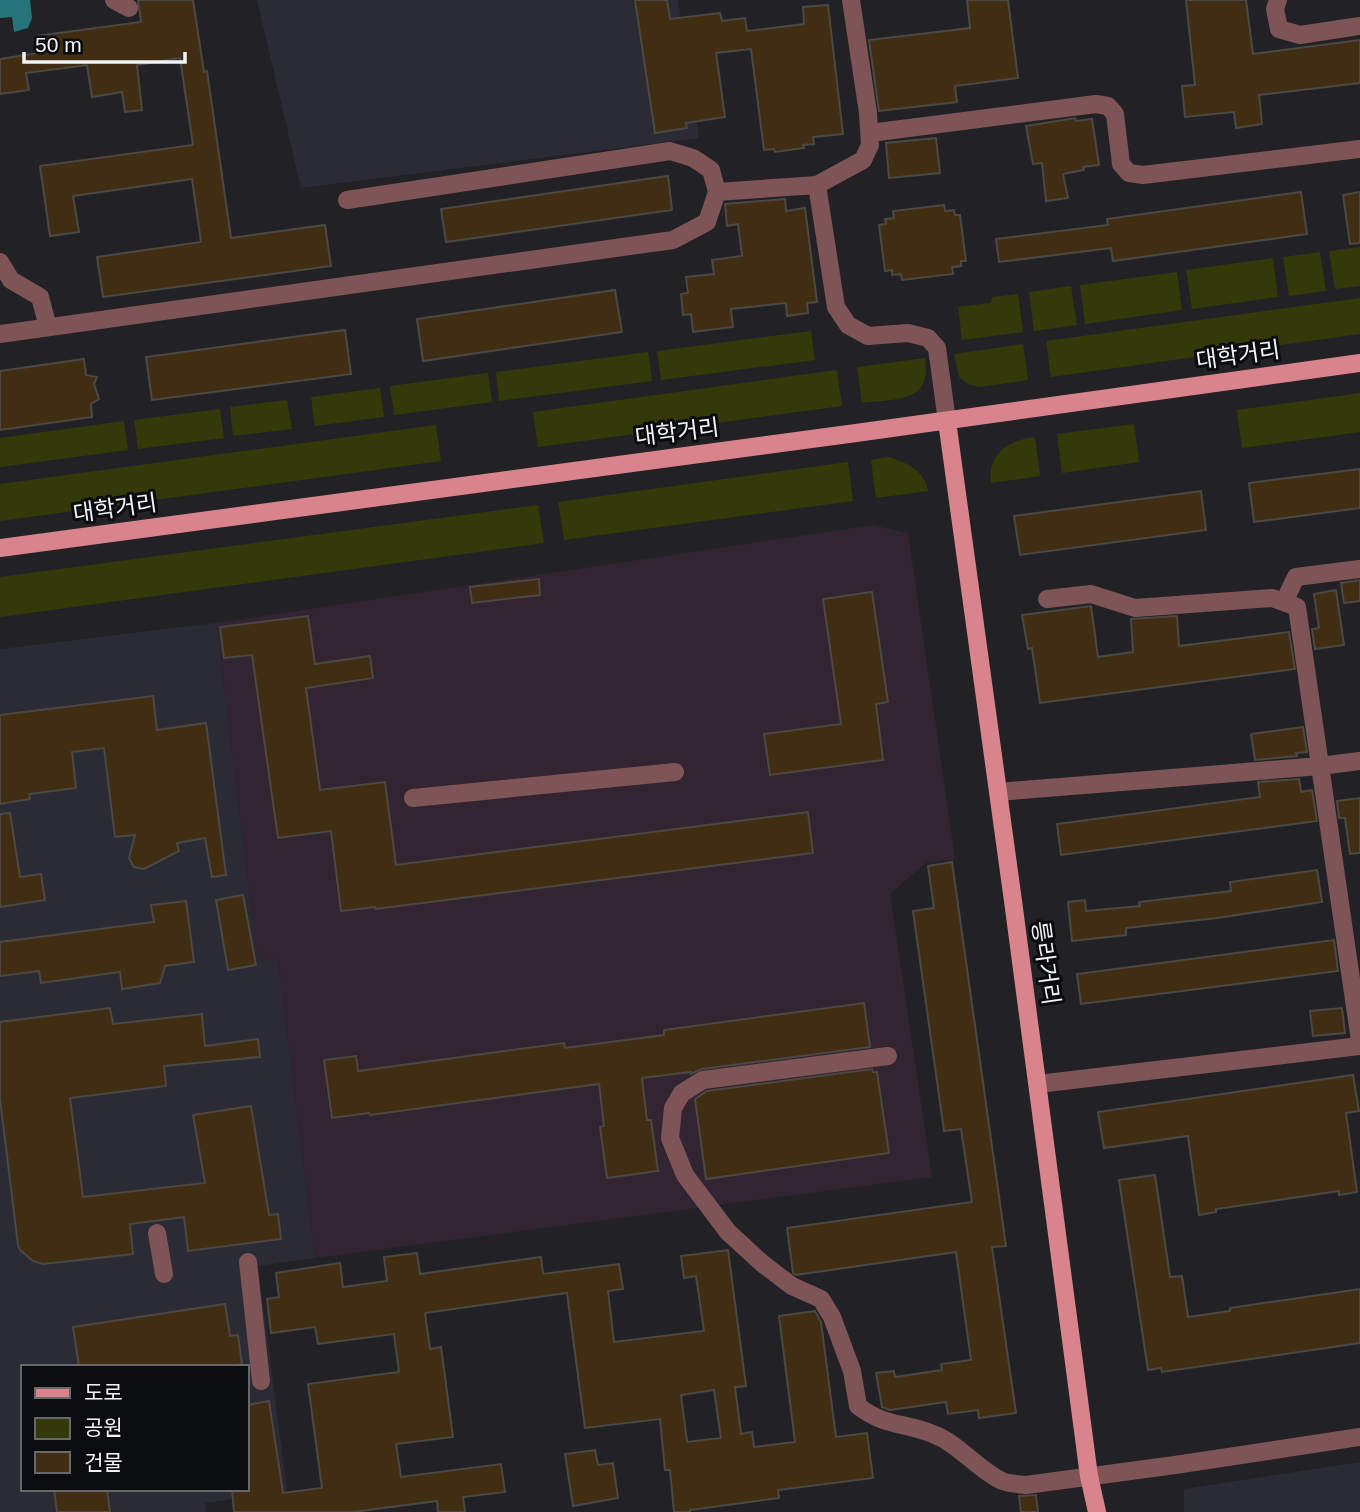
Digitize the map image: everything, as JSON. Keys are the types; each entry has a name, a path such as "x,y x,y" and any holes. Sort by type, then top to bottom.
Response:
{"main road":[{"name":"대학거리","path":"0,548 1360,363"},
{"name":"릉라거리","path":"947,421 1089,1476 1097,1512"}],"street":[{"path":"717,192 817,185 863,160 870,145 870,133 851,0"},
{"path":"1278,0 1275,9 1279,29 1300,35 1360,26"},
{"path":"870,133 1096,104 1108,106 1115,114 1121,164 1129,173 1143,176 1360,149"},
{"path":"0,334 673,240 707,222 717,192 712,170 693,158 670,151 346,200"},
{"path":"817,185 836,307 848,325 868,336 908,334 928,338 937,348 947,421"},
{"path":"0,262 11,281 40,297 48,327"},
{"path":"1284,602 1296,577 1360,569"},
{"path":"1038,1084 1360,1043 1297,607 1272,598 1135,608 1091,594 1047,599"},
{"path":"998,792 1360,761"},
{"path":"413,797 675,772"},
{"path":"888,1056 703,1080 681,1093 673,1108 670,1138 685,1175 728,1232 792,1286 821,1299 832,1317 852,1371 858,1406 887,1422 935,1434 1002,1482 1026,1485 1360,1437"},
{"path":"157,1233 164,1274"},
{"path":"248,1262 261,1381"}],"shaded area":[{"path":"257,0 678,0 699,138 301,188"},
{"path":"873,525 908,533 955,859 926,863 890,894 932,1177 315,1258 278,959 258,961 216,623"},
{"path":"216,623 258,961 278,959 315,1258 258,1266 287,1491 205,1503 206,1512 0,1512 0,649"},
{"path":"1360,1462 1360,1512 1184,1512 1184,1489"}],"green space":[{"path":"1360,247 1360,286 1335,289 1329,251"},
{"path":"1320,252 1326,291 1289,296 1283,257"},
{"path":"1273,258 1278,297 1192,309 1186,270"},
{"path":"1177,272 1182,310 1085,324 1080,285"},
{"path":"1071,286 1077,325 1034,331 1029,292"},
{"path":"1018,294 1023,332 962,340 958,307 990,303 993,297"},
{"path":"1360,298 1360,334 1051,377 1046,341"},
{"path":"811,331 815,360 661,380 657,351"},
{"path":"1023,344 1028,380 979,387 968,384 959,377 954,354"},
{"path":"648,352 652,381 499,401 496,372"},
{"path":"925,358 926,373 923,384 917,391 899,399 862,403 857,367"},
{"path":"837,370 842,406 538,447 533,412"},
{"path":"488,373 492,402 394,415 390,386"},
{"path":"380,388 384,417 315,426 311,397"},
{"path":"1360,393 1360,432 1242,448 1237,410"},
{"path":"287,400 292,429 233,436 230,407"},
{"path":"220,409 224,438 138,449 134,420"},
{"path":"124,421 128,450 0,467 0,438"},
{"path":"1134,424 1139,462 1062,473 1057,434"},
{"path":"436,425 441,461 0,521 0,484"},
{"path":"1035,437 1040,476 991,483 996,456 1017,441"},
{"path":"888,457 914,468 923,478 928,491 876,498 871,460"},
{"path":"848,462 853,501 564,540 558,502"},
{"path":"538,505 544,543 0,617 0,577"}],"water":[{"path":"0,0 30,0 32,18 28,28 14,32 12,17 0,18"}],"building":[{"path":"138,0 193,0 204,72 207,71 231,238 325,225 331,266 103,297 97,257 201,242 192,179 73,196 79,232 50,236 40,166 193,145 180,58 137,65 142,110 125,112 122,92 92,97 87,65 26,73 29,90 0,94 0,59 38,53 36,36 141,22"},
{"path":"635,0 667,0 670,19 720,13 722,21 745,18 747,31 804,24 803,7 828,5 843,134 813,137 814,144 803,145 804,148 775,152 774,149 764,150 751,49 716,53 725,117 686,123 687,128 655,133"},
{"path":"967,0 1008,0 1018,78 955,86 957,102 879,111 869,40 970,28"},
{"path":"1186,0 1246,0 1253,54 1360,40 1360,83 1259,95 1262,124 1236,128 1234,112 1185,117 1182,86 1195,85"},
{"path":"1075,118 1076,121 1092,119 1099,165 1063,174 1068,198 1046,201 1042,163 1033,164 1026,126"},
{"path":"936,138 940,173 889,178 886,143"},
{"path":"668,176 672,210 446,242 441,209"},
{"path":"1301,192 1307,234 1113,261 1111,248 999,262 996,239 1108,225 1107,219"},
{"path":"1360,192 1360,243 1350,244 1343,195"},
{"path":"785,199 786,211 805,208 817,302 807,303 808,313 787,316 786,303 731,309 733,327 693,332 691,314 683,315 681,294 688,293 686,277 714,274 712,260 742,256 738,224 727,226 725,204"},
{"path":"944,205 945,211 954,210 955,215 960,215 966,261 961,261 961,266 952,267 953,274 902,280 901,274 892,275 892,270 885,271 879,225 886,224 885,219 894,218 893,211"},
{"path":"615,290 622,332 423,361 417,319"},
{"path":"345,330 351,374 152,400 146,357"},
{"path":"84,359 86,375 97,377 94,384 99,399 91,404 92,417 0,430 0,371"},
{"path":"1360,469 1360,508 1254,522 1249,483"},
{"path":"1201,491 1206,530 1020,555 1014,516"},
{"path":"539,579 540,595 472,603 470,587"},
{"path":"1360,580 1360,601 1344,603 1341,583"},
{"path":"1336,590 1344,645 1315,649 1312,629 1319,628 1314,594"},
{"path":"872,592 888,702 876,704 883,760 770,775 764,734 841,724 823,599"},
{"path":"1091,606 1098,657 1133,652 1131,619 1177,616 1179,646 1289,632 1295,669 1040,703 1032,648 1028,649 1022,615"},
{"path":"308,616 315,664 370,656 373,678 306,688 320,790 385,782 396,865 808,812 813,853 376,909 341,911 331,831 278,838 252,655 224,658 220,627"},
{"path":"153,696 157,730 206,723 226,875 212,877 205,838 177,843 179,851 144,869 134,867 129,858 135,835 115,837 104,748 72,752 76,788 29,794 30,799 0,804 0,715"},
{"path":"1303,727 1307,752 1296,753 1297,756 1255,760 1251,734"},
{"path":"1299,779 1301,792 1312,790 1317,821 1061,855 1057,824 1260,797 1258,782"},
{"path":"1360,798 1360,853 1350,854 1345,818 1339,818 1337,801"},
{"path":"10,813 20,877 41,874 45,900 0,907 0,814"},
{"path":"952,862 1006,1246 992,1247 1016,1413 979,1418 978,1410 948,1414 946,1402 890,1410 882,1407 876,1373 894,1371 895,1377 942,1370 941,1364 971,1360 956,1252 796,1275 793,1273 787,1228 972,1202 961,1129 944,1131 913,911 934,908 928,866"},
{"path":"1317,870 1322,902 1126,928 1126,935 1072,941 1068,902 1085,900 1086,911 1140,906 1139,902 1231,891 1230,882"},
{"path":"243,895 256,965 228,970 216,900"},
{"path":"186,901 194,962 165,966 160,983 122,989 120,972 41,983 39,971 0,976 0,942 154,922 151,905"},
{"path":"1334,940 1338,971 1081,1004 1077,974"},
{"path":"864,1003 870,1047 702,1069 691,1074 642,1078 647,1120 651,1120 658,1171 607,1178 600,1127 604,1126 599,1084 332,1118 324,1060 356,1056 358,1071 564,1043 565,1048 664,1035 664,1030"},
{"path":"110,1008 113,1024 202,1014 205,1046 258,1039 260,1057 164,1066 166,1086 70,1098 83,1197 205,1183 193,1115 251,1106 269,1215 278,1214 281,1239 188,1251 184,1217 130,1224 133,1254 43,1264 33,1261 20,1250 0,1099 0,1022"},
{"path":"1342,1008 1345,1033 1313,1036 1310,1011"},
{"path":"872,1069 877,1072 889,1153 706,1179 695,1099 707,1091"},
{"path":"1353,1075 1359,1111 1346,1113 1357,1192 1339,1195 1339,1191 1216,1209 1216,1212 1199,1215 1188,1136 1104,1148 1098,1112"},
{"path":"1155,1175 1170,1277 1182,1276 1188,1317 1230,1311 1230,1308 1360,1289 1360,1343 1162,1372 1161,1368 1148,1370 1119,1180"},
{"path":"728,1250 746,1386 735,1387 741,1434 752,1432 754,1447 795,1442 779,1316 815,1311 821,1322 836,1437 867,1433 873,1478 778,1490 779,1498 690,1512 674,1512 670,1470 665,1470 660,1419 585,1428 567,1293 425,1313 430,1349 441,1347 453,1437 396,1444 401,1477 501,1464 505,1492 463,1497 465,1512 438,1512 437,1501 353,1512 234,1512 232,1491 248,1491 248,1405 269,1401 283,1493 322,1488 308,1384 399,1372 394,1334 318,1344 315,1327 271,1333 267,1299 279,1297 276,1273 340,1263 343,1287 387,1281 384,1257 417,1253 420,1274 541,1257 543,1274 619,1264 623,1289 608,1291 614,1342 704,1331 696,1276 684,1278 681,1256","holes":["714,1390 721,1438 687,1442 681,1395"]},
{"path":"225,1304 230,1336 238,1335 242,1364 79,1365 73,1327"},
{"path":"595,1450 598,1465 613,1463 618,1498 573,1506 565,1454"},
{"path":"54,1491 107,1491 110,1512 57,1512"},
{"path":"1036,1495 1038,1512 1021,1512 1019,1496"}]}
